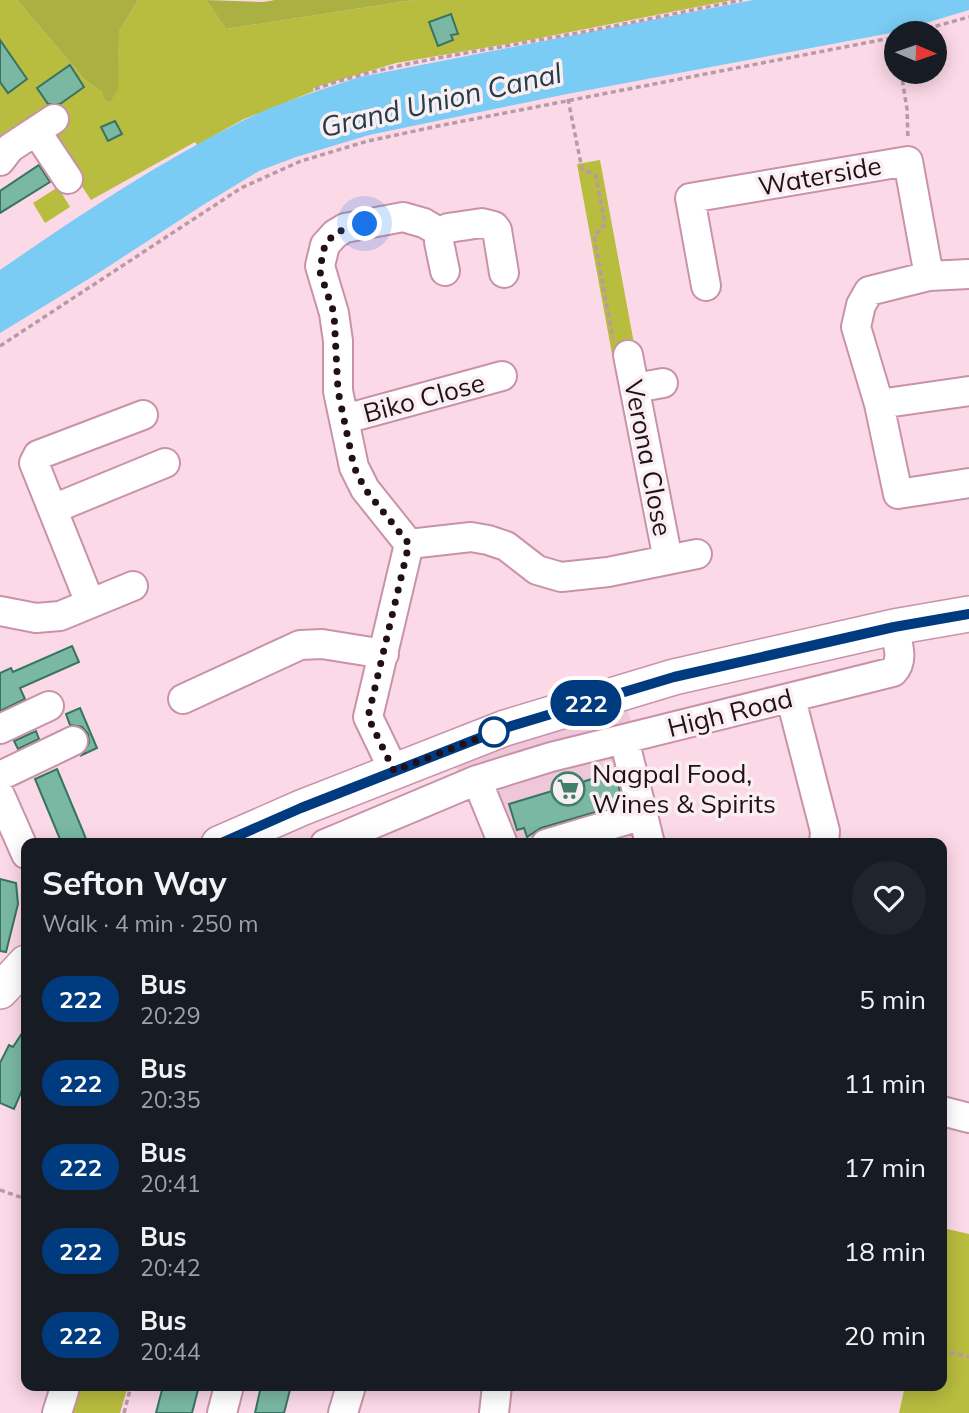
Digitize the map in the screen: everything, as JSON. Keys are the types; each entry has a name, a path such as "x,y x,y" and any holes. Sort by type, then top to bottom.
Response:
{"main road":[{"name":"High Road","path":"233,838 301,808 505,728 674,677 894,627 969,614"},
{"path":"0,991 21,968"}],"street":[{"path":"0,161 10,148 45,125 68,179"},
{"name":"Waterside","path":"705,279 686,199 908,161 929,276"},
{"path":"394,771 368,717 409,544 365,489 354,467 338,391 334,313 320,272 321,259 325,245 345,228 402,217 433,228 482,223 494,226 496,230 504,273"},
{"path":"433,228 445,271"},
{"path":"969,274 929,276 869,291 856,327 879,404 898,494 969,483"},
{"name":"Verona Close","path":"628,355 668,560"},
{"name":"Biko Close","path":"345,419 502,376"},
{"path":"635,388 663,383"},
{"path":"879,404 969,391"},
{"path":"90,603 34,463 38,456 143,415"},
{"path":"53,509 165,463"},
{"name":"Verona Close","path":"409,544 471,537 488,540 506,546 537,570 561,577 608,572 697,554"},
{"path":"0,611 36,618 60,616 133,586"},
{"name":"High Road","path":"339,838 477,780 551,757 893,672 900,658 894,627"},
{"path":"183,699 300,645 323,644 384,654"},
{"path":"791,699 825,831 824,838"},
{"path":"0,729 49,706"},
{"path":"624,739 649,838"},
{"path":"0,776 73,741"},
{"path":"477,780 501,838"},
{"path":"0,795 21,843"},
{"path":"301,808 314,838"},
{"path":"566,838 643,815"},
{"path":"947,1112 969,1118"},
{"path":"57,1413 64,1391"},
{"path":"222,1413 228,1391"},
{"path":"343,1413 350,1391"},
{"path":"494,1413 497,1391"}],"path":[{"path":"315,89 360,73 411,62 742,0"},
{"path":"947,23 969,17"},
{"path":"0,346 241,188 301,160 368,141 568,99 884,41"},
{"path":"903,84 907,109 908,161"},
{"path":"568,99 582,169 596,176 605,224 594,236 616,357 628,355"},
{"path":"0,1190 21,1197"},
{"path":"947,1351 969,1357"},
{"path":"124,1413 130,1391"}],"shaded area":[{"path":"0,0 17,0 85,80 102,92 104,99 118,68 119,32 138,0 206,0 226,29 413,0 732,0 396,63 313,88 314,91 242,120 197,145 195,142 91,200 51,140 0,146"},
{"path":"17,0 138,0 119,32 118,89 110,102 104,99 102,92 85,80"},
{"path":"206,0 263,2 413,0 226,29"},
{"path":"600,160 635,349 612,354 577,164"},
{"path":"58,187 70,207 45,223 33,203"},
{"path":"622,689 662,838 486,838 449,749"},
{"path":"947,1229 969,1234 969,1413 899,1413 904,1391 947,1391"},
{"path":"80,1391 127,1391 120,1413 73,1413"}],"water":[{"name":"Grand Union Canal","path":"753,0 969,0 969,10 932,21 884,21 884,34 562,95 369,135 296,157 259,171 0,333 0,270 148,173 209,138 254,115 360,77"}],"building":[{"path":"451,14 458,34 451,35 453,40 438,46 429,22"},
{"path":"0,40 27,79 8,93 0,82"},
{"path":"70,65 84,87 60,104 48,104 37,88"},
{"path":"115,121 122,134 108,141 101,127"},
{"path":"39,165 50,182 0,213 0,191"},
{"path":"72,646 79,662 20,688 25,699 0,711 0,673 11,668 13,672"},
{"path":"80,708 97,748 82,755 89,743 88,734 82,727 70,725 66,714"},
{"path":"36,731 39,739 18,749 14,741"},
{"path":"57,769 86,838 60,838 35,779"},
{"path":"615,772 623,804 541,828 527,837 524,828 517,830 509,804"},
{"path":"0,879 16,883 18,904 6,952 0,951"},
{"path":"21,1035 21,1093 14,1109 0,1103 0,1063 9,1045 13,1047"},
{"path":"162,1391 198,1391 192,1413 156,1413"},
{"path":"260,1391 290,1391 284,1413 255,1413"}],"bus line":[{"name":"222","path":"233,838 301,808 505,728 674,677 894,627 969,614"}],"place":[{"name":"Nagpal Food, Wines & Spirits","path":"568,789"}],"route":[{"path":"365,224 345,228 328,240 321,259 320,272 334,313 338,341 338,391 354,467 365,489 409,544 368,717 394,771 505,728 494,732"}]}
